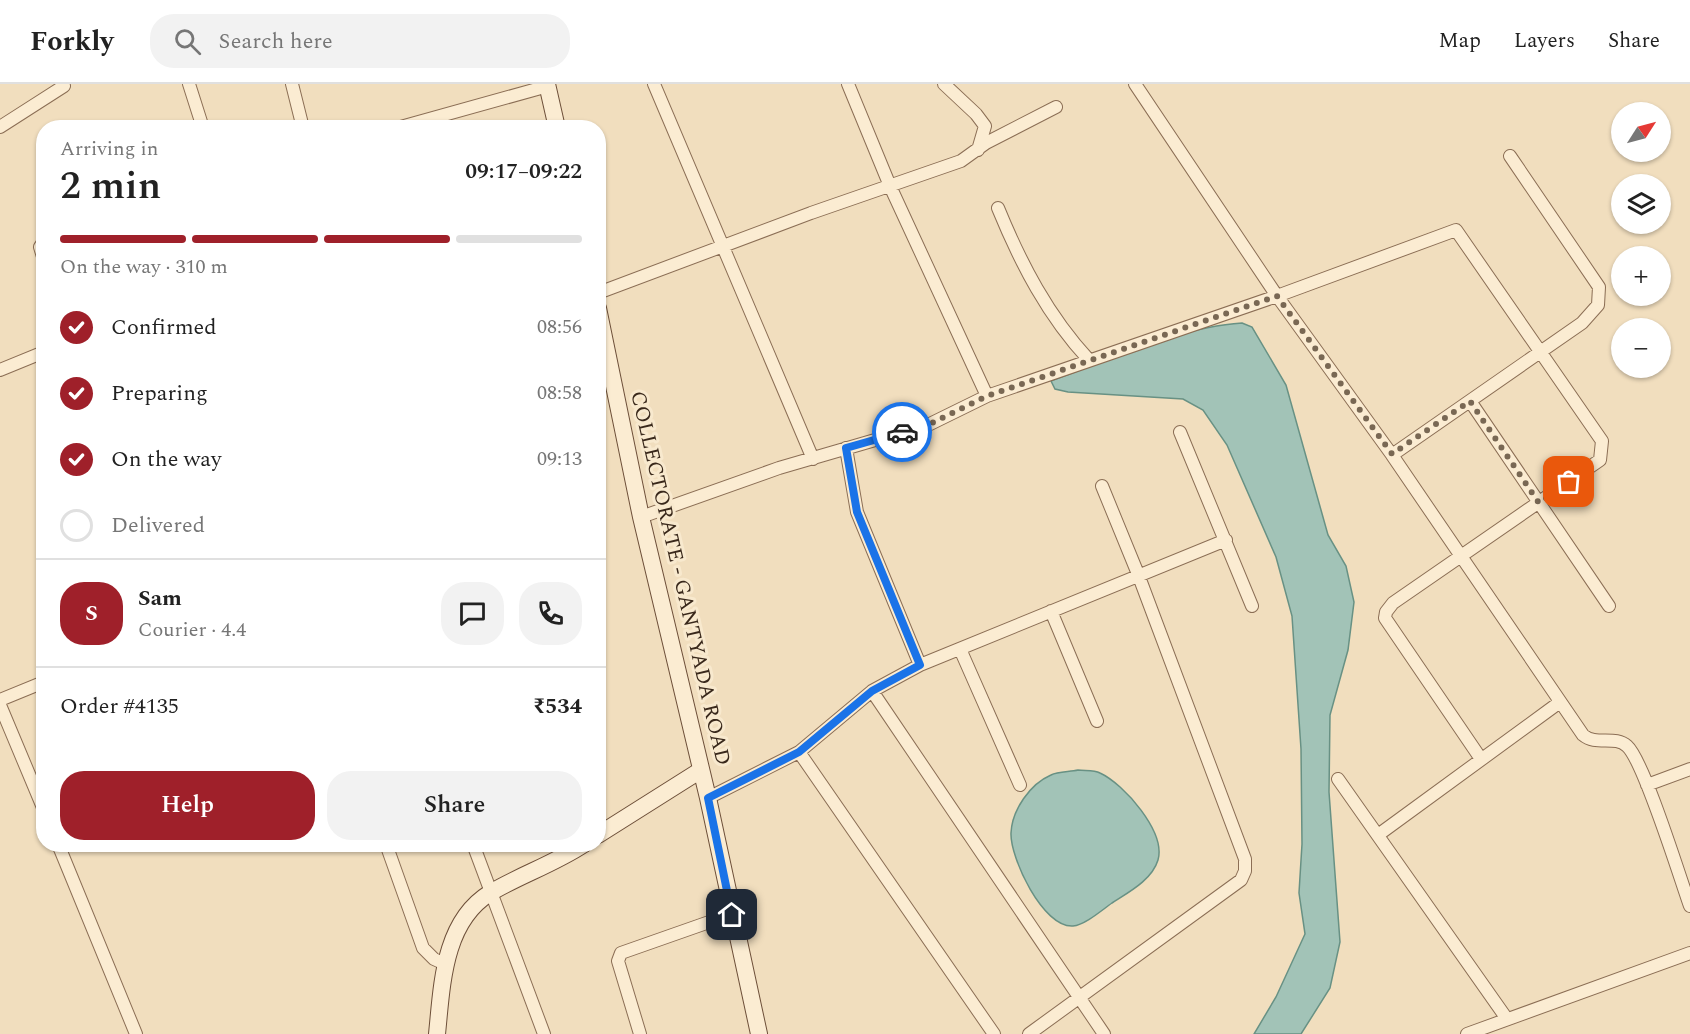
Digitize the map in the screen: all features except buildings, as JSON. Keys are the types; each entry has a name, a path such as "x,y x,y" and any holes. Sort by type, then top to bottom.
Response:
{"street":[{"path":"189,84 200,120"},
{"path":"292,84 301,120"},
{"path":"654,84 813,459"},
{"path":"848,84 890,186 987,396"},
{"path":"944,84 976,114 984,126 978,150"},
{"path":"1135,84 1277,296 1392,454 1586,738 1620,742 1629,747 1647,785 1690,906"},
{"path":"0,127 64,85"},
{"path":"425,120 548,85 555,120"},
{"path":"606,290 721,246 961,161 1020,124 1056,107"},
{"path":"1392,454 1540,352 1591,315 1598,306 1600,292 1510,156"},
{"path":"998,207 1015,249 1035,287 1064,333 1089,360"},
{"path":"641,517 846,448 930,424 987,396 1277,296 1456,230 1602,441 1603,450 1600,460 1393,603 1386,612 1386,618 1481,759"},
{"name":"COLLECTORATE - GANTYADA ROAD","path":"606,347 641,517 708,798 759,1034"},
{"path":"0,370 36,355"},
{"path":"1470,401 1609,606"},
{"path":"1180,432 1252,606"},
{"path":"846,448 857,512 920,665"},
{"path":"1029,1034 1241,880 1245,871 1245,859 1138,574 1102,486"},
{"path":"708,798 799,752 872,691 920,665 1138,574 1226,540"},
{"path":"1051,611 1097,721"},
{"path":"960,649 1020,786"},
{"path":"0,700 36,684"},
{"path":"872,691 1104,1034"},
{"path":"1378,836 1560,702"},
{"path":"0,705 36,791"},
{"path":"799,752 994,1034"},
{"path":"1647,785 1690,769"},
{"path":"606,830 701,770"},
{"path":"1338,779 1507,1019"},
{"path":"61,852 136,1034"},
{"path":"389,852 423,948 434,959 445,964"},
{"path":"476,852 544,1034"},
{"path":"437,1034 445,964 463,921 472,909 490,893 562,852"},
{"path":"640,1034 618,961 621,952 732,915"},
{"path":"1467,1034 1690,953"}],"water":[{"path":"1242,323 1252,327 1286,385 1328,535 1346,566 1354,602 1348,650 1330,715 1329,792 1340,942 1330,988 1301,1034 1254,1034 1276,997 1305,934 1299,893 1302,844 1301,749 1292,616 1276,557 1227,445 1203,410 1183,399 1068,392 1055,389 1051,381 1169,338 1218,326"},
{"path":"1078,770 1100,773 1120,787 1141,810 1156,836 1159,849 1158,860 1151,874 1093,917 1073,926 1062,924 1051,916 1030,890 1016,858 1011,833 1015,816 1029,791 1043,779 1054,774"}],"way so far":[{"path":"902,432 930,424 987,396 1277,296 1392,454 1470,401 1539,503 1569,482"}],"route":[{"path":"732,915 708,798 799,752 872,691 920,665 857,512 846,448 902,432"}]}
